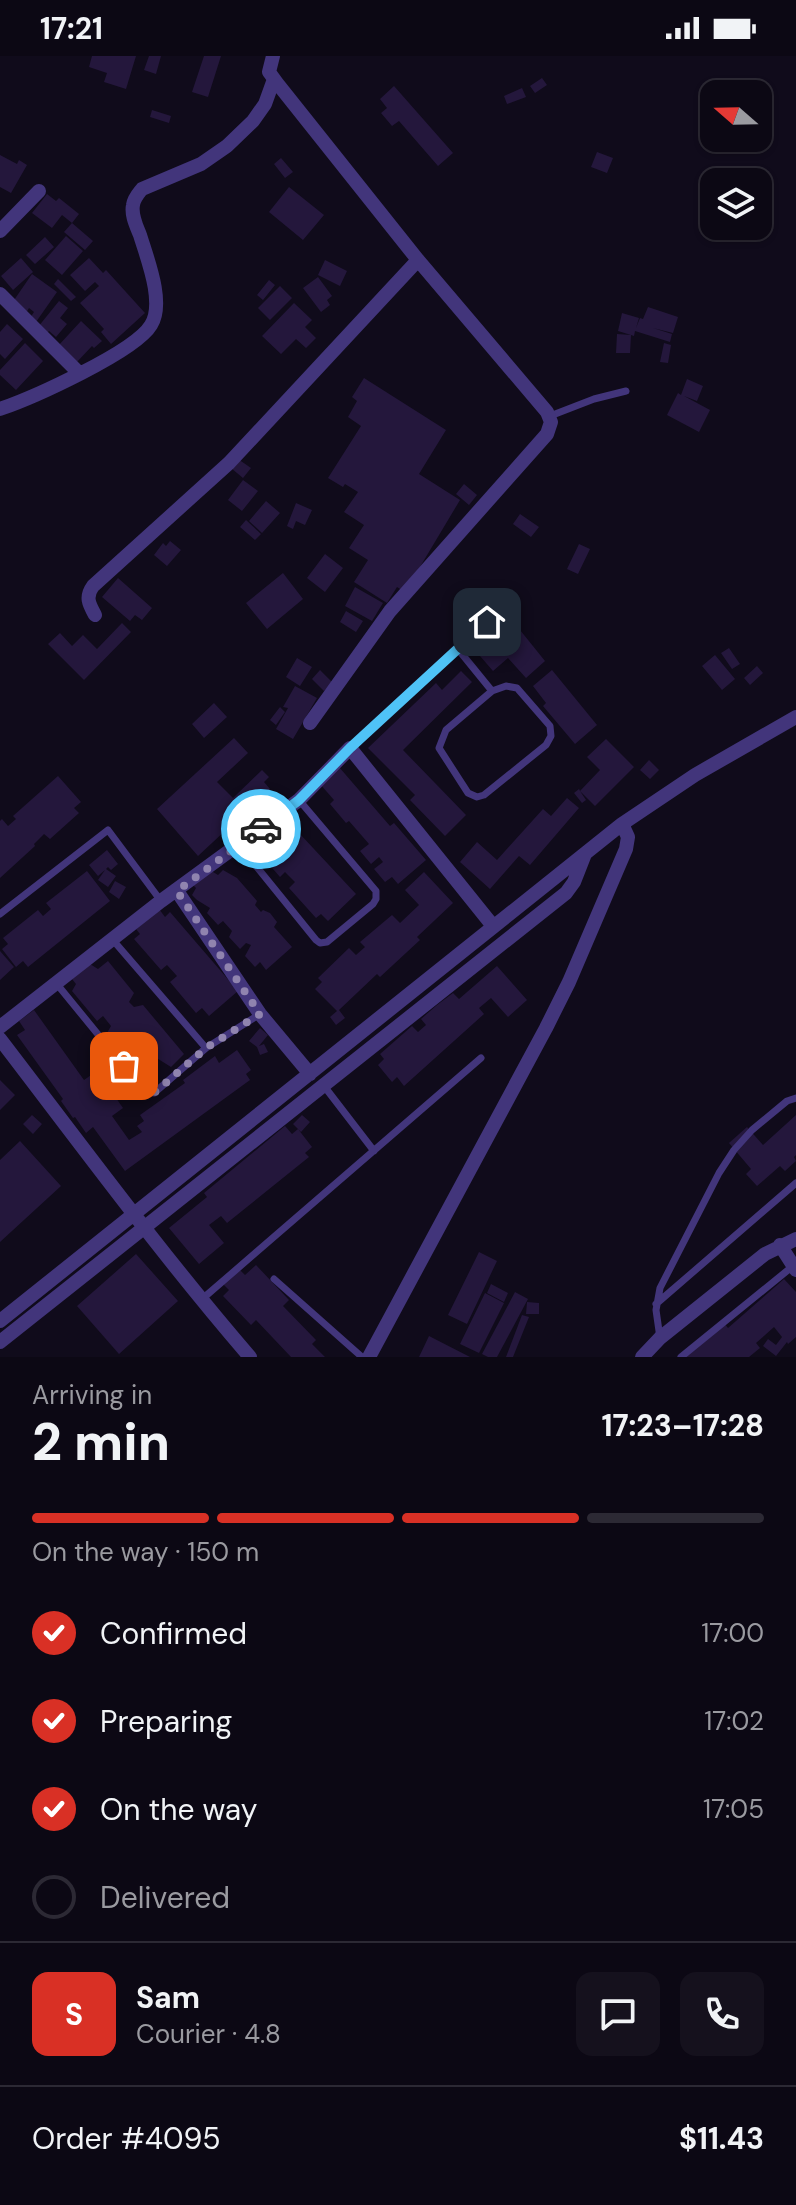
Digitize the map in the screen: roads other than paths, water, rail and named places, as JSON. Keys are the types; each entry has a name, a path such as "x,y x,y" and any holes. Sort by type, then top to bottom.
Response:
{"street":[{"path":"273,56 269,72 274,79 418,260 550,416 547,434 390,611 310,723"},
{"path":"0,409 111,357 150,327 155,316 156,300 151,269 133,216 136,197 142,189 201,164 227,146 253,121 265,104 274,79"},
{"path":"0,231 39,191"},
{"path":"95,615 88,602 93,586 229,463 418,260"},
{"path":"0,294 79,373"},
{"path":"0,1321 622,824 695,775 796,717"},
{"path":"0,1027 161,901 299,800 350,748 493,926"},
{"path":"369,1357 569,982 626,849 628,837 622,824"},
{"path":"0,1342 566,893 574,882 585,853"},
{"path":"177,891 260,1014 310,1074"},
{"path":"0,1039 144,1228 250,1357"},
{"path":"642,1357 660,1338 765,1254 796,1239"},
{"path":"780,1245 795,1268"}],"lane":[{"path":"550,416 626,391"},
{"path":"350,748 487,622"},
{"path":"457,648 492,691"},
{"path":"506,686 517,688 550,726 551,736 546,745 484,795 477,797 468,793 439,748 446,730 492,691 506,686"},
{"path":"239,845 316,940 327,942 373,904 376,891 299,800"},
{"path":"0,914 108,830 161,901"},
{"path":"112,939 206,1048"},
{"path":"56,983 141,1087 154,1093 206,1048 260,1014"},
{"path":"201,1300 481,1058"},
{"path":"324,1086 374,1151"},
{"path":"660,1338 656,1304 663,1280 719,1173 752,1130 787,1101 796,1098"},
{"path":"656,1304 796,1183"},
{"path":"681,1357 795,1268"},
{"path":"274,1279 362,1357"}]}
